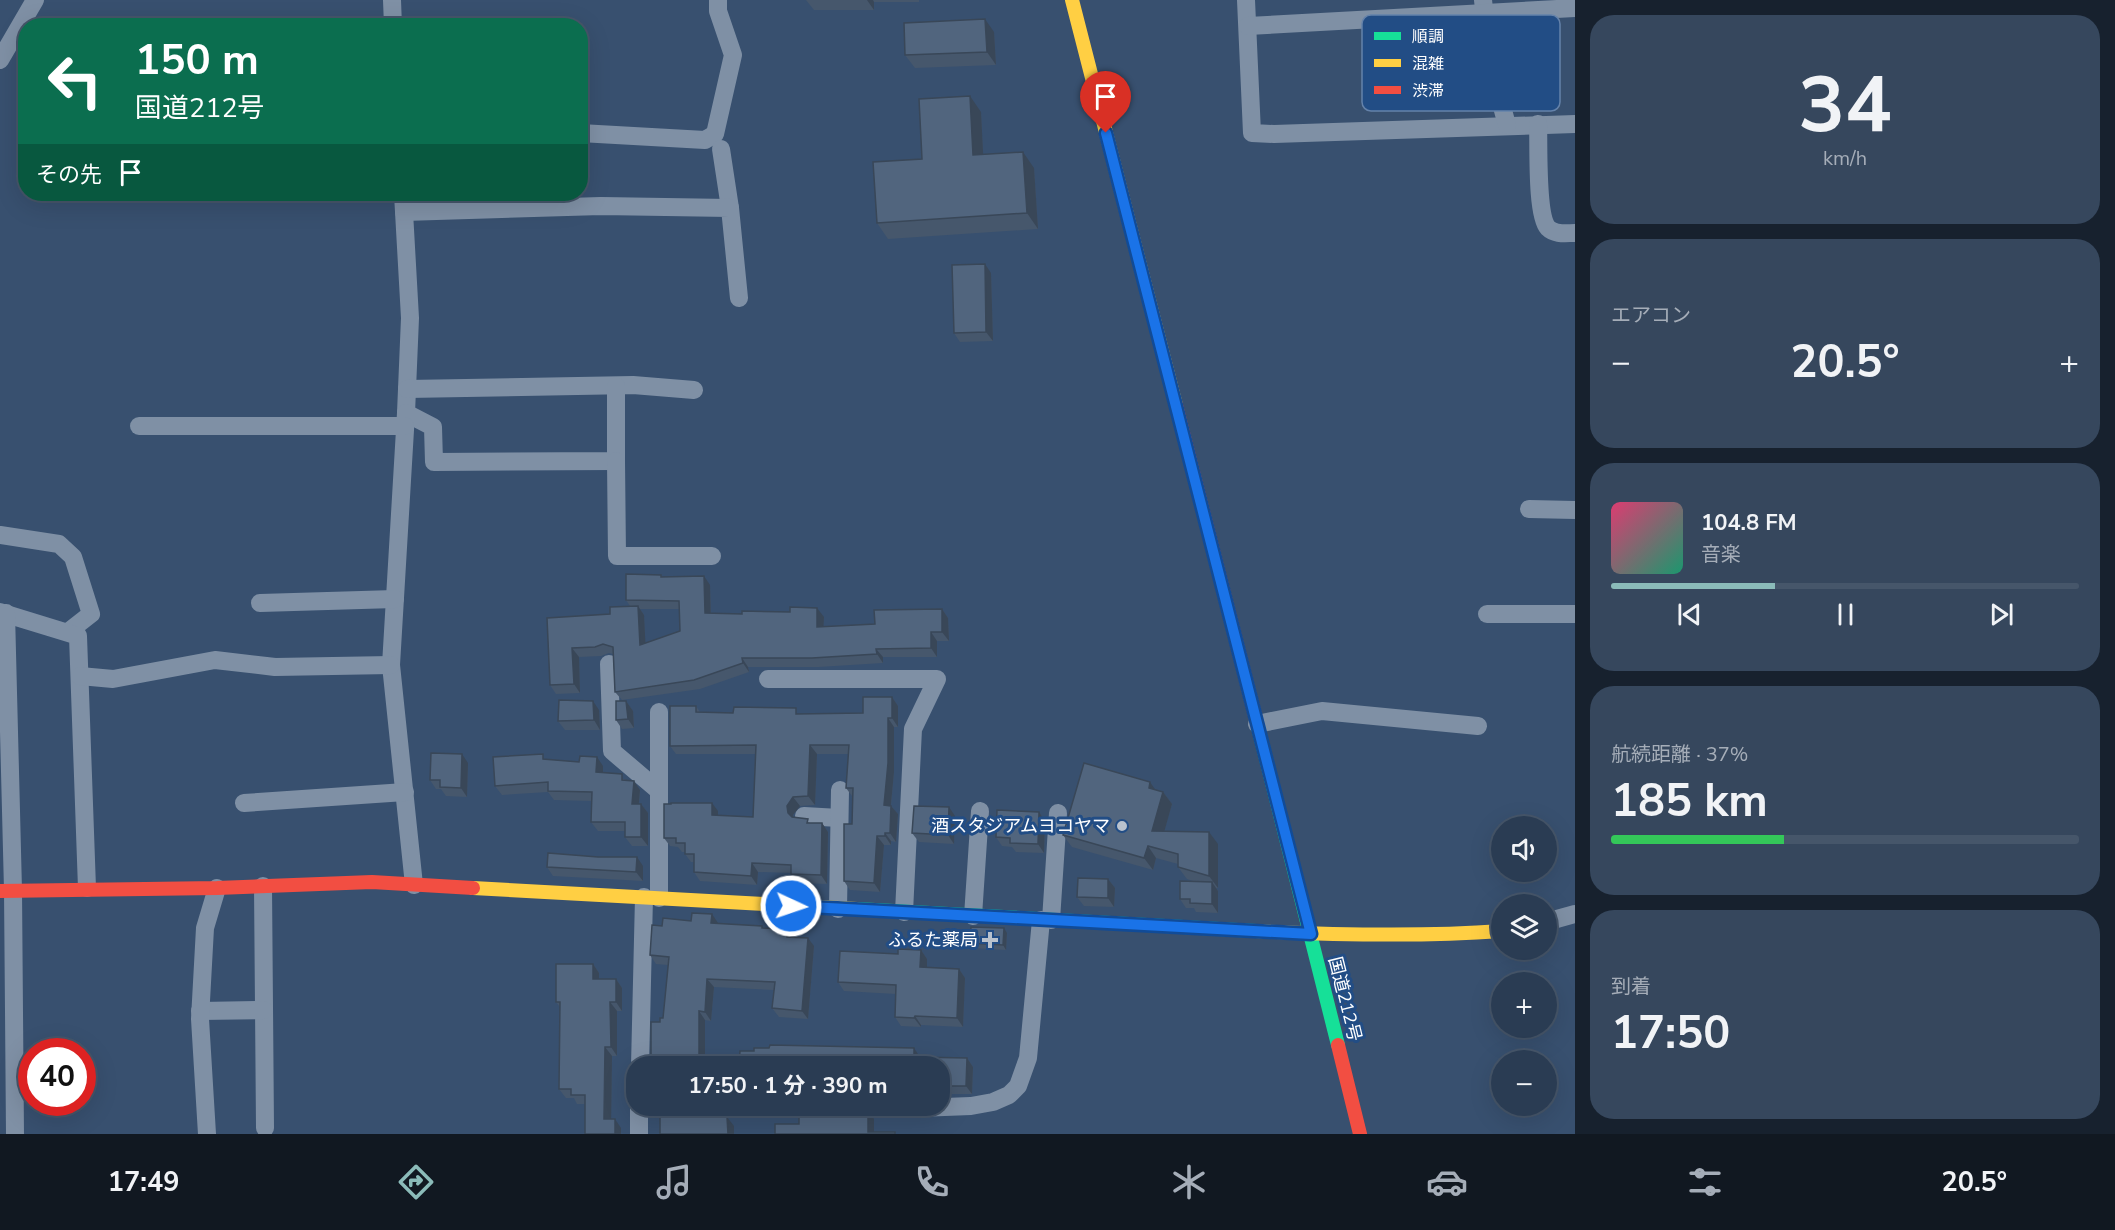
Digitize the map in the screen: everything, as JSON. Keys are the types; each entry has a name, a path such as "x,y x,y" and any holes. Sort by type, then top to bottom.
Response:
{"main road":[{"name":"国道212号","path":"1072,0 1360,1134"},
{"path":"6,890 217,888 372,882 1311,934 1450,935 1491,932"}],"street":[{"path":"24,18 34,0"},
{"path":"392,0 393,18"},
{"path":"588,133 705,140 715,134 733,55 718,11 718,0"},
{"path":"1246,0 1252,133 1575,124"},
{"path":"1385,15 1484,7 1575,8"},
{"path":"1248,26 1362,17"},
{"path":"0,60 18,28"},
{"path":"1503,111 1507,125"},
{"path":"1538,124 1541,212 1548,228 1558,233 1575,233"},
{"path":"721,149 740,298"},
{"path":"414,885 391,665 410,318 403,203 730,208"},
{"path":"407,388 633,385 694,390"},
{"path":"616,386 617,556 712,556"},
{"path":"139,426 406,419 433,427 434,462 616,461"},
{"path":"1529,509 1575,510"},
{"path":"0,534 59,544 73,557 91,614 68,632"},
{"path":"260,603 395,599"},
{"path":"15,1134 6,890 3,612 78,636 87,888"},
{"path":"1487,614 1575,614"},
{"path":"80,676 113,679 216,660 275,667 391,665"},
{"path":"609,664 612,751 659,791"},
{"path":"768,679 937,679 913,729 904,912"},
{"path":"1257,723 1323,711 1478,726"},
{"path":"641,1056 659,791 659,712"},
{"path":"838,909 840,790"},
{"path":"244,803 405,792"},
{"path":"973,916 980,811"},
{"path":"950,1107 993,1102 1010,1095 1018,1086 1028,1058 1058,813"},
{"path":"804,816 839,819"},
{"path":"263,886 265,1128"},
{"path":"207,1134 200,1011 205,928 217,888"},
{"path":"1557,919 1575,914"},
{"path":"200,1011 264,1010"},
{"path":"639,1116 639,1134"}],"building":[{"path":"985,19 987,52 905,55 904,23"},
{"path":"970,96 973,155 1023,152 1027,213 877,223 873,162 922,159 919,99"},
{"path":"985,264 986,332 954,333 952,265"},
{"path":"626,574 661,575 661,577 704,576 705,613 790,612 790,607 817,608 817,627 875,624 874,610 942,609 942,632 931,632 931,648 876,649 877,654 812,658 742,658 743,663 694,680 615,692 613,647 603,644 595,647 572,648 574,684 550,685 547,618 610,614 610,607 638,606 640,645 680,631 679,601 626,600"},
{"path":"863,697 892,697 892,718 888,718 888,763 884,805 891,806 890,833 877,836 874,883 844,881 844,824 852,824 853,788 846,788 849,745 810,745 808,796 793,797 787,806 788,813 792,817 808,819 807,823 822,823 821,875 791,874 791,865 752,863 751,876 694,872 694,854 685,854 685,843 676,843 676,838 664,838 664,804 712,803 712,815 753,817 756,745 670,746 670,706 696,706 696,712 733,713 734,707 796,708 796,714 863,713"},
{"path":"559,700 593,701 594,720 558,721"},
{"path":"616,701 626,701 628,719 616,720"},
{"path":"431,753 462,754 461,788 440,787 440,780 430,780"},
{"path":"543,754 543,759 579,762 580,756 597,757 596,772 622,774 622,780 634,781 632,804 641,804 641,837 625,837 625,822 591,822 592,792 548,791 548,782 495,786 493,757"},
{"name":"酒スタジアムヨコヤマ","path":"1084,763 1150,782 1149,788 1163,792 1152,831 1209,832 1209,876 1178,867 1178,854 1148,846 1144,858 1063,835"},
{"path":"914,806 949,807 948,835 912,833"},
{"path":"997,810 1039,812 1038,844 1010,843 1010,838 996,837"},
{"path":"548,853 637,857 636,872 547,867"},
{"path":"1078,878 1108,879 1108,898 1077,897"},
{"path":"1180,881 1212,882 1212,904 1190,903 1190,899 1180,899"},
{"path":"692,913 712,914 711,923 787,929 787,937 808,938 802,1011 772,1008 775,982 707,979 705,1012 699,1011 699,1056 651,1056 651,1022 660,1022 660,1018 663,1018 669,957 650,955 652,925 662,926 663,918 691,921"},
{"name":"ふるた薬局","path":"971,927 1004,928 1003,945 970,943"},
{"path":"898,949 921,950 920,967 959,969 957,1018 895,1017 896,985 838,982 840,951 898,954"},
{"path":"556,964 593,964 593,979 616,979 616,1002 610,1002 611,1047 605,1047 604,1119 615,1119 615,1134 585,1134 585,1095 571,1095 571,1089 559,1089 560,1002 556,1002"},
{"path":"770,1045 914,1048 914,1056 740,1056 740,1051 769,1048"},
{"path":"950,1058 967,1058 966,1086 950,1086"},
{"path":"799,1116 868,1116 868,1132 895,1132 895,1134 775,1134 775,1124 799,1124"},
{"path":"660,1117 727,1117 728,1134 660,1134"}],"traffic: fast":[{"path":"1258,727 1338,1045"},
{"path":"857,909 1256,931"}],"traffic: slow":[{"path":"1072,0 1176,405"},
{"path":"473,888 857,909"},
{"path":"1256,931 1379,935 1491,932"}],"traffic: jam":[{"path":"1176,405 1258,727"},
{"path":"0,891 217,888 372,882 473,888"},
{"path":"1338,1045 1360,1134"}],"place":[{"name":"酒スタジアムヨコヤマ","path":"1122,826"},
{"name":"ふるた薬局","path":"990,940"}],"route":[{"path":"791,906 1311,934 1106,133"}]}
